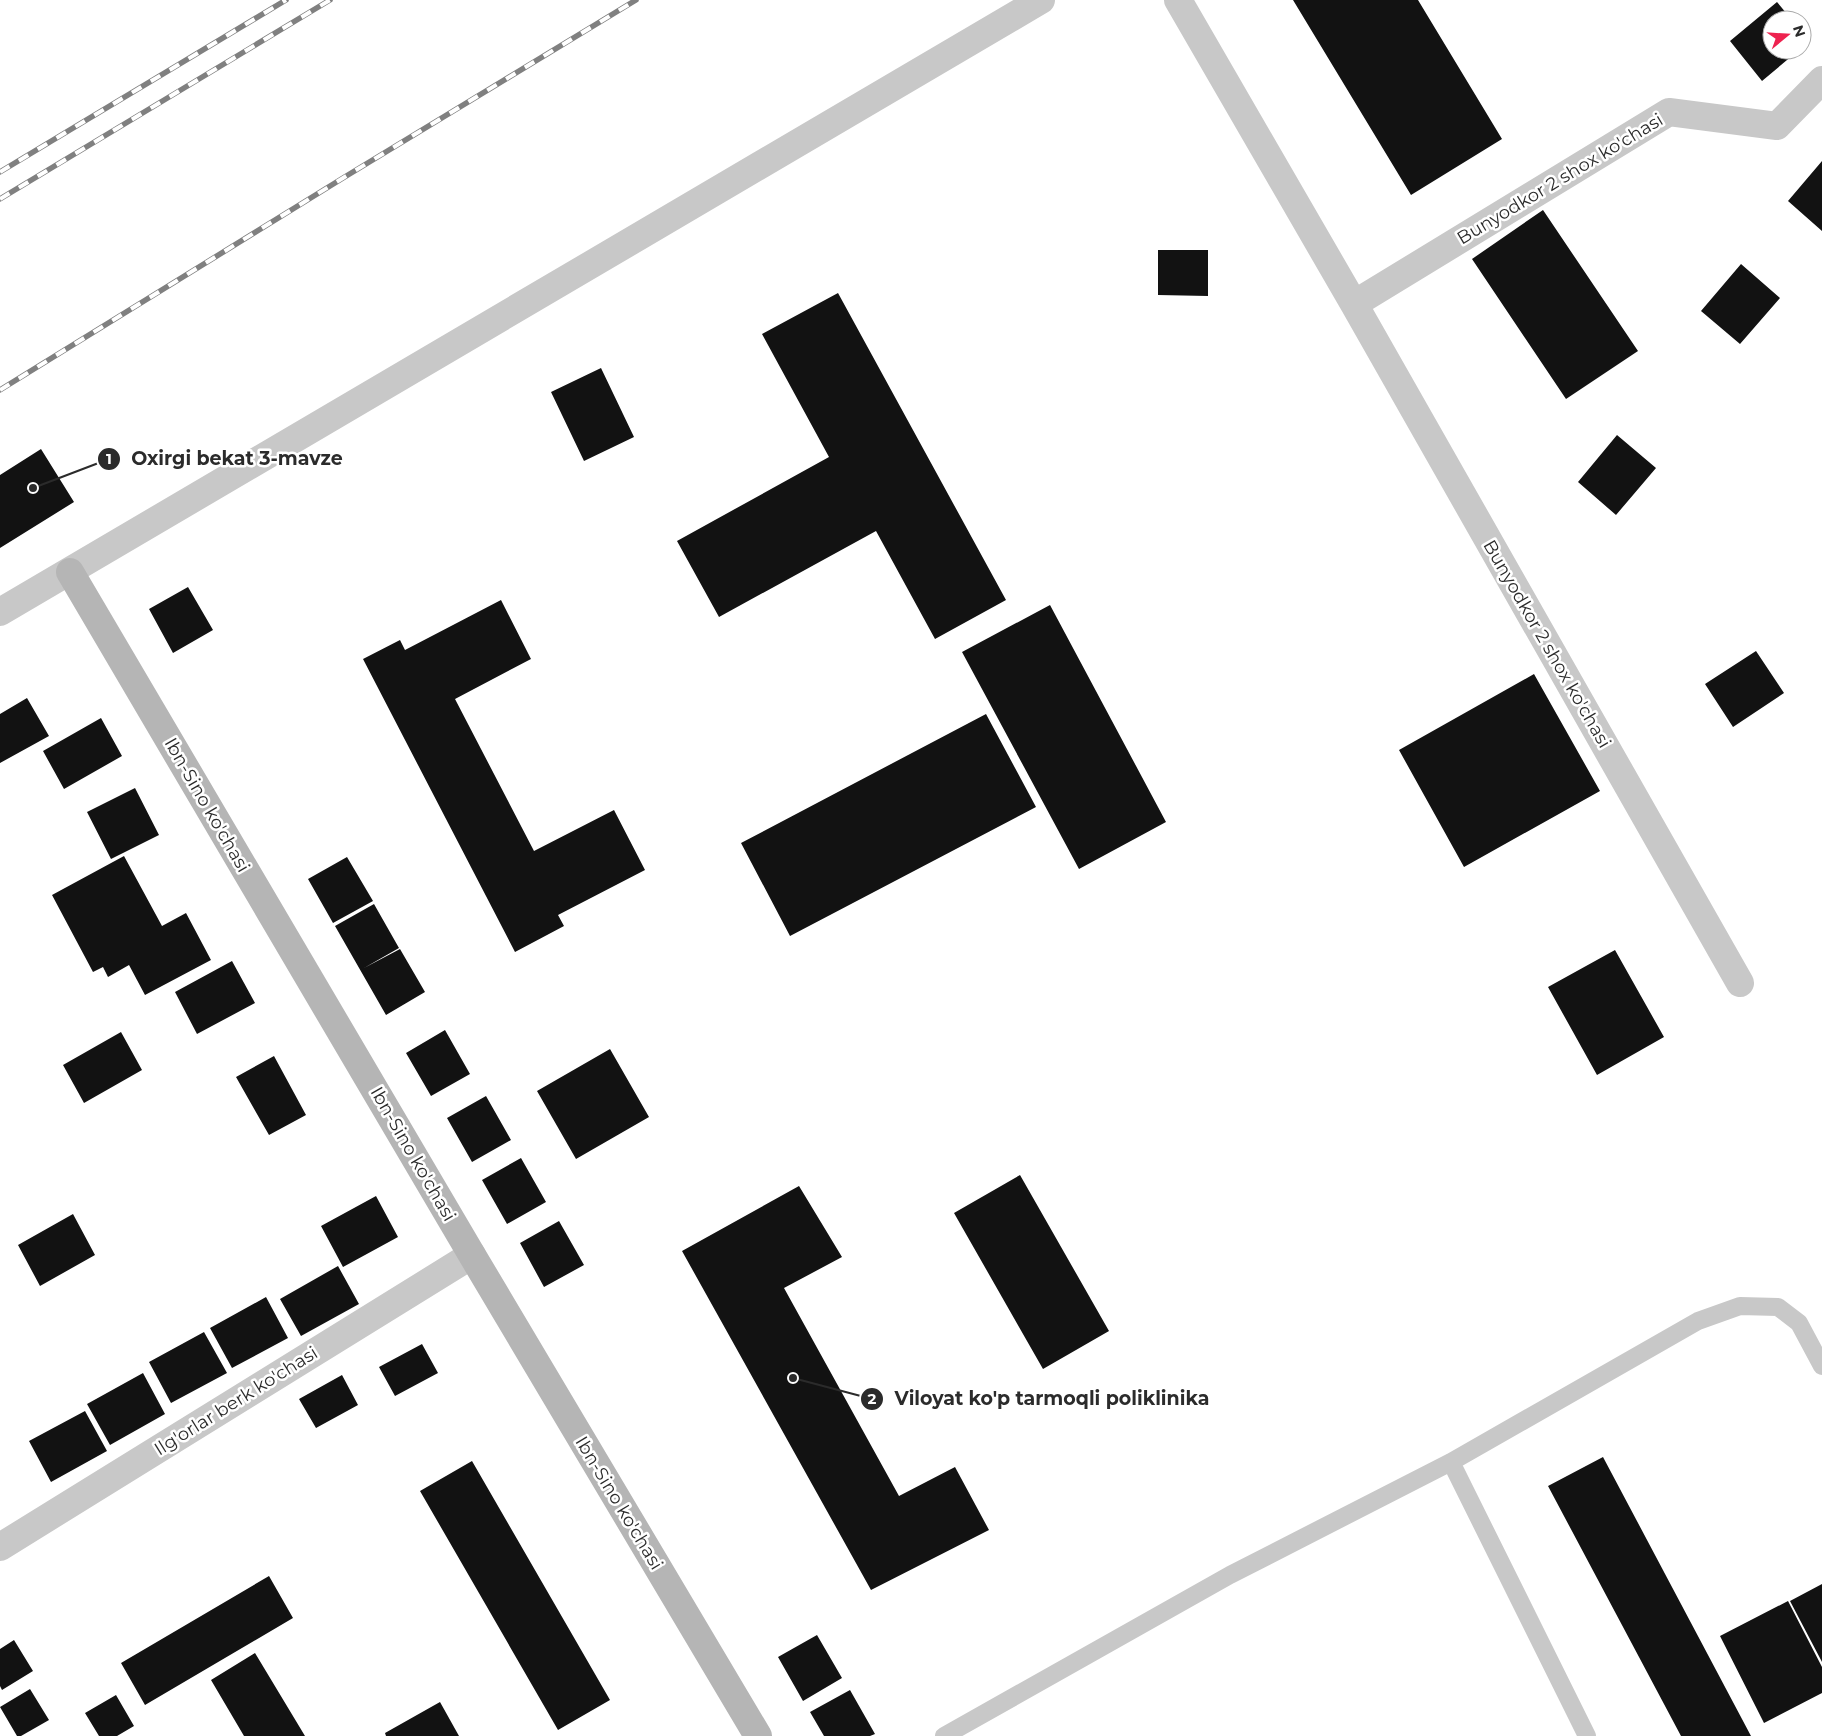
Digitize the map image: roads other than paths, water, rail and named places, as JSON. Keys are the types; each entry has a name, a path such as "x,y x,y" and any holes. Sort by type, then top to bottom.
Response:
{"main road":[{"name":"Ibn-Sino ko'chasi","path":"70,572 758,1736"}],"street":[{"path":"0,612 1041,0"},
{"name":"Bunyodkor 2 shox ko'chasi","path":"1178,0 1354,304 1740,983"},
{"name":"Bunyodkor 2 shox ko'chasi","path":"1354,304 1669,112 1778,126 1822,80"},
{"name":"Ilg'orlar berk ko'chasi","path":"0,1547 472,1255"}],"lane":[{"path":"944,1736 1230,1575 1451,1462 1698,1321 1740,1306 1778,1307 1799,1323 1822,1366"},
{"path":"1451,1462 1587,1736"}],"railway":[{"path":"0,172 286,0"},
{"path":"0,199 330,0"},
{"path":"0,390 636,0"}],"place":[{"name":"Oxirgi bekat 3-mavze","path":"33,488"},
{"name":"Viloyat ko'p tarmoqli poliklinika","path":"793,1378"}]}
